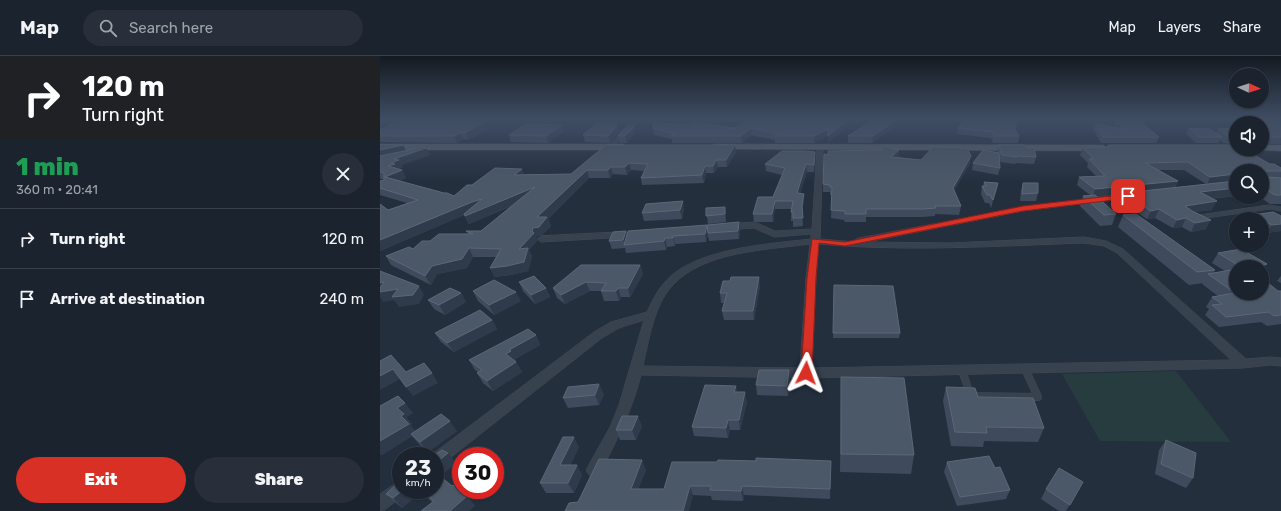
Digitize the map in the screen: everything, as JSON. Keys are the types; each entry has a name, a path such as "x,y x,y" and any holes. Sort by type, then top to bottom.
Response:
{"main road":[{"path":"380,147 634,148"},
{"path":"704,148 1110,148"},
{"path":"1269,148 1281,148"}],"street":[{"path":"611,147 617,140"},
{"path":"415,154 443,147"},
{"path":"806,373 820,148"},
{"path":"845,244 1023,209 1143,194"},
{"path":"1192,218 1270,207 1281,209"},
{"path":"716,228 746,225 761,227 774,234 815,236 845,244 931,247 1084,240 1111,244 1244,364"},
{"path":"541,239 630,235"},
{"path":"590,478 626,405 651,314 665,288 679,273 696,264 726,255 815,236"},
{"path":"444,454 598,335 615,325 651,314"},
{"path":"635,370 806,373 1244,364 1270,360 1281,362"},
{"path":"380,504 392,495"}],"lane":[{"path":"961,369 971,396 1038,397 1025,368"}],"green space":[{"path":"1176,371 1231,442 1100,441 1062,374"}],"building":[{"path":"380,145 403,145 380,150"},
{"path":"606,145 735,145 726,160 716,160 713,166 705,166 702,175 641,178 648,164 629,163 625,167 611,167 608,170 587,170 537,217 547,217 539,227 533,228 532,231 534,233 519,249 528,248 524,262 490,268 501,249 469,248 462,259 432,266 425,276 386,256 409,247 413,249 422,241 430,241 439,234 473,234 466,231 481,231 535,187 465,216 464,214 482,199 472,202 380,240 380,204 388,210 418,200 380,188 380,181 384,180 384,173 380,172 380,156 423,147 426,148 394,159 399,160 391,163 395,164 388,166 402,170 385,177 454,196 467,185 472,185 495,168 522,169 514,175 571,174"},
{"path":"998,145 1025,145 1026,148 1034,148 1036,157 1002,155"},
{"path":"1108,145 1229,145 1229,156 1256,156 1281,168 1281,171 1269,171 1269,164 1229,164 1229,175 1210,177 1188,162 1145,163 1178,181 1095,189 1079,177 1105,176 1089,159 1094,159 1083,148 1109,147"},
{"path":"883,146 899,150 891,157 921,160 933,147 967,148 971,156 953,188 961,206 935,206 936,208 923,209 866,209 866,214 845,214 845,211 831,210 832,187 830,187 830,185 823,184 824,154 828,155 828,151 882,150"},
{"path":"983,150 999,153 1000,168 973,163"},
{"path":"782,151 815,152 814,165 806,164 797,193 804,194 802,205 803,218 793,218 793,212 791,212 793,201 775,201 772,214 753,214 758,197 773,197 785,168 765,164"},
{"path":"1269,177 1281,178 1281,195 1275,195 1269,191"},
{"path":"984,182 998,183 993,200 990,195 987,195 982,186 986,186"},
{"path":"1229,182 1229,189 1200,192 1217,201 1185,206 1211,220 1195,223 1186,218 1177,220 1159,209 1151,211 1124,193"},
{"path":"1023,183 1038,183 1038,193 1022,194"},
{"path":"1095,195 1116,214 1104,215 1083,196"},
{"path":"683,201 680,210 642,213 646,204"},
{"path":"725,207 725,214 706,216 706,208"},
{"path":"1273,212 1281,216 1281,224 1272,225 1269,223 1269,213"},
{"path":"1136,214 1215,270 1197,272 1123,215"},
{"path":"739,222 738,231 708,233 707,225"},
{"path":"707,225 705,234 673,236 673,238 665,238 664,241 624,245 628,231"},
{"path":"626,231 623,240 609,241 613,232"},
{"path":"1229,251 1246,252 1260,260 1230,260 1218,253"},
{"path":"581,265 640,265 628,288 618,288 616,291 601,291 606,283 586,282 561,295 553,288"},
{"path":"1229,270 1229,289 1208,274"},
{"path":"380,271 419,286 413,295 392,297 398,289 380,292 380,288 384,282 380,283"},
{"path":"534,276 546,288 531,295 519,282"},
{"path":"731,277 759,277 753,311 722,311 727,293 720,293 723,281 730,281"},
{"path":"494,280 516,292 489,305 473,291"},
{"path":"1269,284 1278,291 1281,291 1281,315 1274,316 1269,312 1226,317 1212,305 1222,304 1212,297 1229,294 1229,300 1269,300"},
{"path":"834,285 893,286 900,333 833,333"},
{"path":"450,288 461,293 439,305 428,300"},
{"path":"480,310 492,320 447,343 435,333"},
{"path":"528,329 536,335 509,350 511,351 506,354 516,362 487,381 477,373 482,370 469,360"},
{"path":"391,355 406,372 424,363 432,373 406,387 393,369 380,376 380,361"},
{"path":"759,370 789,370 787,386 756,385"},
{"path":"841,377 904,378 914,455 841,454"},
{"path":"599,384 595,395 563,398 568,387"},
{"path":"705,385 736,386 734,392 745,392 739,420 728,420 726,428 692,427"},
{"path":"946,387 975,388 978,397 1033,398 1044,428 986,427 987,433 955,432"},
{"path":"398,396 405,403 397,408 404,414 401,416 409,424 380,441 380,406"},
{"path":"441,414 450,421 420,442 411,434"},
{"path":"622,416 638,416 632,430 616,430"},
{"path":"563,437 574,437 560,465 577,465 568,483 540,483"},
{"path":"1166,440 1196,453 1193,478 1161,464"},
{"path":"444,451 448,453 444,456"},
{"path":"989,456 995,468 1000,467 1010,490 960,497 947,462"},
{"path":"756,458 831,461 830,489 742,486 741,491 710,490 711,486 690,486 683,511 565,511 569,503 578,502 599,459 642,460 631,489 664,489 672,462 717,462 718,460 756,461"},
{"path":"1059,468 1083,482 1070,505 1046,489"},
{"path":"444,479 452,486 452,499 464,499 450,511 421,511 434,501 432,499 444,499"},
{"path":"392,488 392,497 386,494"}],"route":[{"path":"806,373 811,278 815,241 845,244 1023,209 1128,196"}]}
